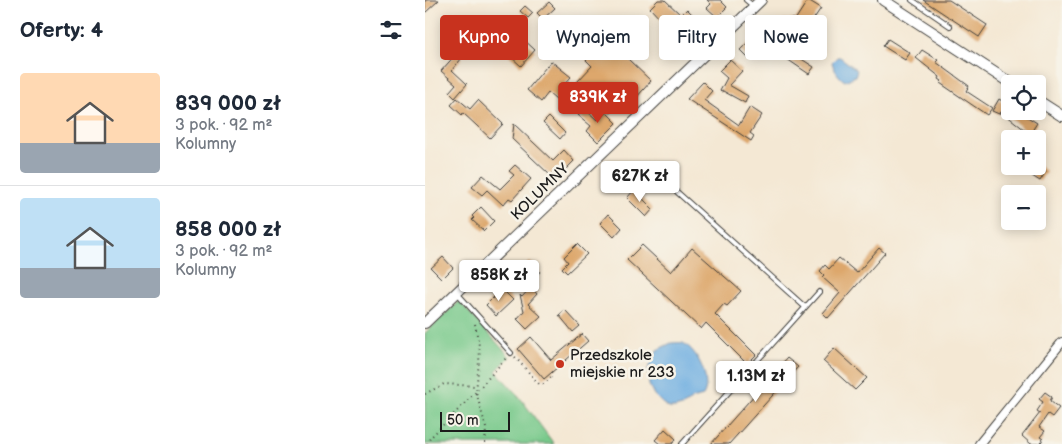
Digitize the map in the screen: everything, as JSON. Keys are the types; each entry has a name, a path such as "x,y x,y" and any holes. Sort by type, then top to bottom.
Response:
{"street":[{"path":"883,0 1001,77"},
{"name":"KOLUMNY","path":"425,323 754,2"},
{"path":"1046,106 1062,116"},
{"path":"979,444 1062,342"}],"lane":[{"path":"912,0 950,26"},
{"path":"677,192 805,308"},
{"path":"457,292 511,353"},
{"path":"682,444 819,292"}],"path":[{"path":"473,311 480,351 475,392 486,428 485,444"},
{"path":"427,444 429,438 511,353 539,384 544,384 553,375"},
{"path":"425,394 444,384 476,386"}],"green space":[{"path":"459,301 510,357 496,371 521,399 554,444 425,444 425,333"}],"water":[{"path":"837,57 840,57 857,70 855,76 845,81 841,78 832,62"},
{"path":"671,343 683,343 694,352 702,367 706,383 703,396 692,399 685,405 675,408 669,408 654,395 649,385 648,369 657,350"}],"building":[{"path":"425,0 439,0 425,13"},
{"path":"658,0 665,0 681,15 659,15 659,18 650,8"},
{"path":"707,0 720,0 727,7 719,15 715,15 707,8 711,4"},
{"path":"808,0 821,8 816,15 798,15"},
{"path":"923,0 949,0 987,25 979,37"},
{"path":"549,2 555,8 547,15 539,15 537,13"},
{"path":"525,6 533,13 528,18 528,15 525,15 520,11"},
{"path":"687,9 693,15 681,15"},
{"path":"888,39 910,53 905,60 883,46"},
{"path":"528,43 535,50 528,58"},
{"path":"745,45 745,55 740,50"},
{"path":"922,50 938,60 936,62 969,86 966,91 992,108 987,115 940,83 942,81 939,79 940,77 916,58"},
{"path":"451,60 460,60 452,70 467,84 455,98 449,92 456,84 441,71"},
{"path":"514,60 526,60 521,66"},
{"path":"586,60 629,60 651,81 628,107 622,101 611,113 577,82 592,66"},
{"path":"730,60 742,71 729,85 748,96 745,103 720,91 727,78 719,71"},
{"path":"788,60 803,60 814,67 809,74"},
{"path":"551,61 571,77 560,89 563,92 556,100 548,93 541,102 527,90"},
{"path":"703,82 712,91 704,100 739,125 750,107 762,115 750,133 754,136 751,141 687,99"},
{"path":"457,98 470,109 478,100 503,124 490,138 463,113 462,115 451,105"},
{"path":"999,99 1001,100 1001,112 999,114 992,111"},
{"path":"584,108 597,120 606,112 617,123 598,142 587,131 591,126 578,115"},
{"path":"549,117 565,133 560,139 543,123"},
{"path":"1012,120 1032,120 1037,123 1033,130 1025,130"},
{"path":"514,124 553,161 564,150 574,161 564,171 560,167 550,175 512,139"},
{"path":"515,165 531,179 512,200 509,198 503,205 487,190 482,195 472,187 483,175 500,189 514,175 509,171"},
{"path":"1033,175 1044,175 1040,181"},
{"path":"634,190 653,209 646,217 627,198"},
{"path":"481,207 494,221 484,231 472,220 474,218 472,216"},
{"path":"608,214 622,228 614,237 600,223"},
{"path":"577,244 587,254 567,273 562,268 568,262 564,257"},
{"path":"642,245 671,272 692,248 741,291 727,306 724,304 715,314 756,355 747,364 706,323 701,329 627,260"},
{"path":"879,248 885,253 828,318 823,313 840,293 822,277 824,275 820,271 825,265 829,269 839,258 857,273"},
{"path":"443,257 453,268 442,279 431,268"},
{"path":"529,261 540,272 523,288 513,278"},
{"path":"531,287 537,294 528,304 541,316 527,329 517,319 524,311 520,295 522,297"},
{"path":"502,289 513,300 496,316 486,305"},
{"path":"565,310 580,326 573,332 559,315"},
{"path":"582,334 588,341 544,379 518,349 531,337 551,360"},
{"path":"834,348 867,378 855,390 823,361"},
{"path":"787,358 798,367 729,444 711,444"},
{"path":"1045,392 1052,397 1050,401 1059,408 1052,417 1048,414 1039,427 1045,431 1040,437 1043,439 1040,444 1031,444 1022,436 1040,413 1037,411 1043,402 1039,399"},
{"path":"665,429 676,439 672,444 660,444 655,440"}],"place":[{"name":"Przedszkole miejskie nr 233","path":"560,364"}]}
